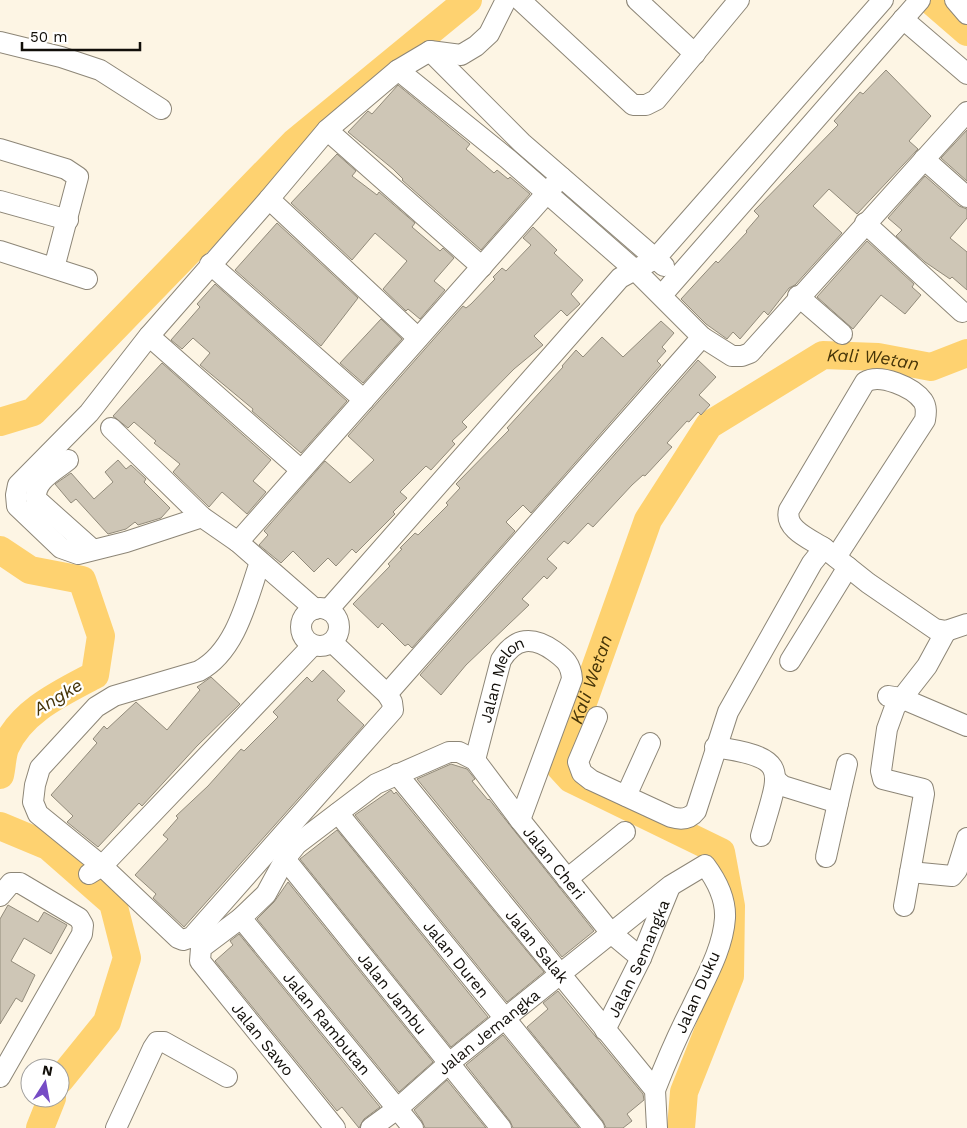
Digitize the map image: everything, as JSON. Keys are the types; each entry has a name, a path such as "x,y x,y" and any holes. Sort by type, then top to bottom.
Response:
{"street":[{"path":"202,517 126,542 78,554 70,553 61,548 17,506 16,495 18,485 89,413 149,336 327,130 398,70 430,52 461,55 476,46 489,34 506,0"},
{"path":"520,0 633,105 646,105 656,100 740,0"},
{"path":"637,0 695,54"},
{"path":"955,0 967,14"},
{"path":"260,562 241,617 223,652 211,665 184,677 114,696 96,707 40,768 35,785 34,802 38,814 96,870 178,938 183,940 192,936 393,710 392,702 387,694 323,644 304,638 301,626 305,615 322,609 620,278 655,259 862,24 877,2"},
{"path":"662,295 912,9 967,74"},
{"path":"862,24 884,41"},
{"path":"0,42 61,57 100,70 161,109"},
{"path":"430,52 522,143 677,278"},
{"path":"398,70 547,193 636,271 702,337 732,356 742,356 750,353 798,296 967,112"},
{"path":"327,130 482,267"},
{"path":"0,149 74,172 78,177 78,184 54,268"},
{"path":"924,159 967,197"},
{"path":"238,542 561,177"},
{"path":"269,198 418,338"},
{"path":"0,201 68,220"},
{"path":"865,223 962,312"},
{"path":"0,251 87,279"},
{"path":"210,264 364,400"},
{"path":"798,296 842,334"},
{"path":"149,336 301,470"},
{"path":"387,694 702,337"},
{"path":"790,661 836,558 925,420 927,411 924,402 914,393 883,378 871,378 865,382 789,510 787,517 791,526 836,558 925,624 935,629 946,631 967,624"},
{"path":"96,870 339,629 338,621 260,562 238,542 202,517 111,428"},
{"path":"68,460 39,483 35,490 36,499 92,549"},
{"path":"597,717 580,754 579,768 591,780 671,817 689,817 696,810 728,712 812,563 836,558"},
{"path":"893,697 927,666 946,631"},
{"name":"Jalan Melon","path":"475,760 502,660 507,649 527,640 544,644 567,661 572,670 572,679 520,820"},
{"path":"893,697 967,726"},
{"path":"893,697 895,707 887,728 881,771 883,779 922,790 923,800 904,906"},
{"path":"626,796 650,743"},
{"path":"715,747 750,752 761,756 769,762 776,780 783,786 838,803"},
{"path":"242,918 266,894 285,859 297,844 376,784 449,752 458,752 475,760"},
{"name":"Jalan Cheri","path":"475,760 520,820 611,933 641,958"},
{"path":"826,857 847,764"},
{"name":"Jalan Salak","path":"397,774 654,1090"},
{"path":"761,836 776,780"},
{"name":"Jalan Duren","path":"338,813 594,1128"},
{"path":"568,880 625,832"},
{"path":"910,872 952,876 962,872 967,838"},
{"name":"Jalan Jambu","path":"285,859 501,1128"},
{"name":"Jalan Jemangka","path":"371,1128 670,886 705,865"},
{"name":"Jalan Duku","path":"654,1090 716,956 725,918 721,892 716,879 705,865"},
{"path":"0,1077 82,934 83,924 79,918 20,883 11,883 2,891"},
{"name":"Jalan Semangka","path":"605,1030 641,958 670,886"},
{"name":"Jalan Sawo","path":"242,918 201,948 200,960 334,1128"},
{"name":"Jalan Rambutan","path":"242,918 413,1128"},
{"path":"116,1128 157,1042 164,1042 227,1077"},
{"path":"654,1090 657,1128"}],"building":[{"path":"886,70 931,116 909,141 918,149 857,214 829,189 813,206 842,233 795,285 789,288 768,315 764,311 740,339 733,332 727,339 706,324 681,299 716,261 718,263 747,232 759,216 754,211 838,125 834,121 851,102 860,92 863,94"},
{"path":"398,85 470,144 466,149 494,173 497,170 508,179 510,177 530,194 481,250 402,180 393,169 348,132 368,111 372,114"},
{"path":"967,130 967,181 941,158"},
{"path":"337,154 356,171 352,176 377,195 379,192 415,223 412,227 440,251 443,248 454,258 434,281 445,290 420,319 408,309 406,311 383,289 407,261 375,233 352,260 291,203"},
{"path":"925,176 959,206 967,209 967,218 950,238 967,252 967,290 952,277 950,279 925,262 896,236 902,230 888,218"},
{"path":"277,223 358,298 321,346 235,270"},
{"path":"533,227 557,250 554,253 583,280 571,294 580,304 567,316 561,310 534,336 543,345 514,369 462,422 467,427 452,441 455,444 431,470 426,466 400,492 407,498 393,512 395,514 356,553 352,549 336,566 328,558 314,572 293,551 281,563 259,545 268,535 264,531 325,461 350,483 374,460 348,436 463,306 466,308 471,304 495,279 493,277 502,268 506,271 531,245 523,238"},
{"path":"867,241 914,284 912,287 921,295 905,314 881,295 853,329 817,297"},
{"path":"215,284 347,401 301,453 252,411 253,409 200,365 210,353 193,338 182,349 171,340 200,307 197,304"},
{"path":"381,319 402,339 363,383 340,363"},
{"path":"661,321 674,333 662,347 666,351 657,361 661,365 531,513 523,505 506,522 515,531 412,648 408,644 405,646 382,623 378,628 353,604 390,566 388,564 402,549 400,548 415,533 418,535 448,505 446,503 460,488 456,484 509,430 507,428 563,367 576,350 583,357 602,337 623,357"},
{"path":"698,360 716,377 699,395 710,405 701,415 698,412 689,422 687,421 667,443 672,447 645,476 643,475 632,485 593,527 588,523 568,544 564,541 547,559 557,568 547,579 544,576 522,599 529,605 466,665 441,695 420,675"},
{"path":"162,363 271,460 253,481 266,492 247,514 222,492 209,507 173,472 180,464 154,443 156,441 134,422 128,428 113,416"},
{"path":"118,460 126,469 131,465 146,479 144,482 170,508 161,518 138,525 135,522 126,529 108,534 76,499 71,503 55,484 71,473 94,499 113,482 105,472"},
{"path":"323,670 345,691 337,700 364,725 184,927 153,898 156,894 135,875 168,839 163,835 178,818 176,816 208,786 241,749 244,751 278,717 273,712 307,677 312,682"},
{"path":"211,677 240,704 197,746 142,806 139,803 98,847 67,822 73,816 51,795 97,743 93,739 104,726 107,729 136,702 167,730 200,690 197,687"},
{"path":"451,764 467,769 475,779 472,781 489,799 594,931 562,957 417,779"},
{"path":"391,790 394,794 396,792 544,972 507,1002 355,815"},
{"path":"337,830 488,1017 451,1047 300,859"},
{"path":"288,882 433,1062 399,1092 257,919 274,902"},
{"path":"8,905 38,922 44,912 67,925 51,954 24,938 11,961 35,975 22,1002 16,998 0,1024 0,919"},
{"path":"239,934 380,1107 364,1119 359,1128 342,1107 337,1111 215,961 233,945 230,941"},
{"path":"558,991 643,1094 644,1100 627,1114 632,1121 623,1128 606,1128 603,1121 527,1027 548,1009 543,1003"},
{"path":"503,1035 579,1128 513,1128 510,1121 466,1065"},
{"path":"447,1080 486,1128 425,1128 414,1110"}],"waterway":[{"path":"0,422 33,412 295,142 468,0"},
{"name":"Kali Wetan","path":"930,0 967,32"},
{"name":"Kali Wetan","path":"681,1128 684,1092 730,976 731,906 721,852 571,779 560,767 648,520 709,425 823,355 878,357 931,367 967,353"},
{"name":"Angke","path":"0,550 30,570 82,580 101,636 95,675 43,704 21,724 5,748 0,775"},
{"path":"0,826 48,846 113,903 127,958 107,1022 70,1068"},
{"path":"40,1128 48,1108"}]}
